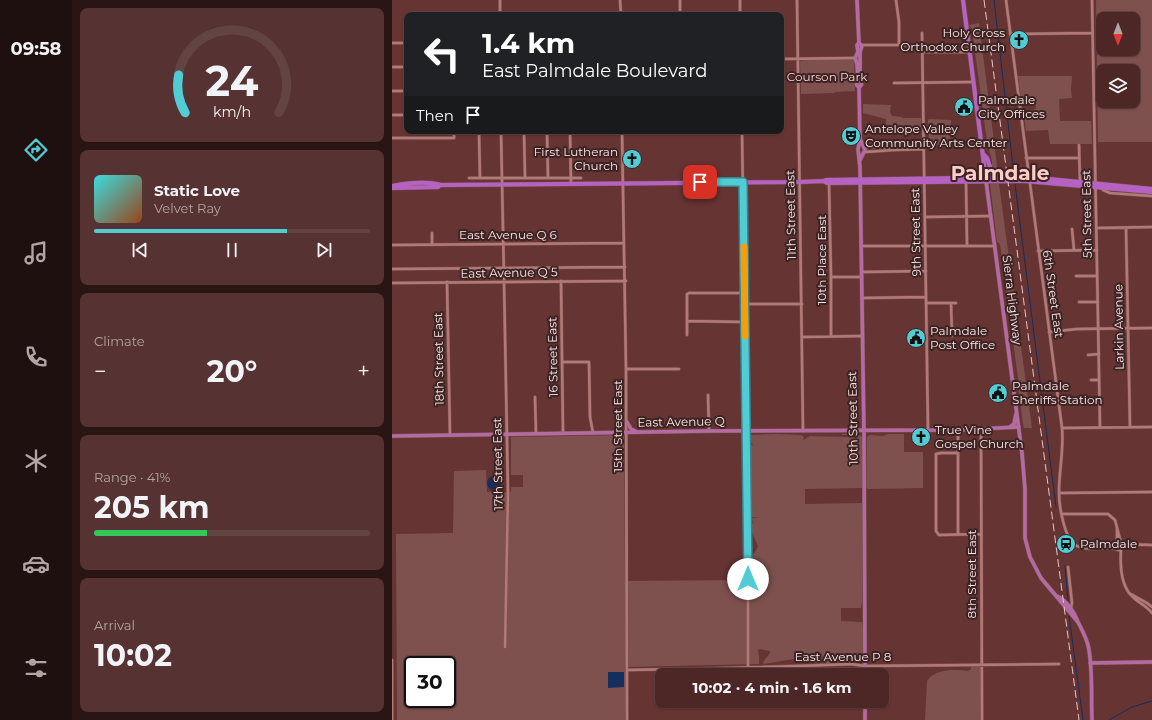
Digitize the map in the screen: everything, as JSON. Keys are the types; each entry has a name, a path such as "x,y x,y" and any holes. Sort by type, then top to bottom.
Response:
{"highway":[{"name":"Sierra Highway","path":"963,0 986,180"},
{"path":"983,154 987,158 992,173 1005,178"},
{"path":"924,181 966,182 1005,178 1029,179 1080,182 1103,188 1152,192"},
{"path":"824,182 826,180 924,181 1029,179 1152,189"},
{"path":"392,187 406,184 440,185 743,182 829,183 860,181"},
{"path":"416,187 431,184"},
{"path":"392,187 438,187 440,185"}],"main road":[{"path":"858,0 860,46 858,58 859,81 857,85 859,86 860,140 862,153"},
{"name":"10th Street East","path":"862,147 860,181 864,431 865,666"},
{"name":"Sierra Highway","path":"986,180 1019,428 1024,473 1024,528 1027,548 1040,578 1078,622"},
{"path":"1007,428 1014,424 1017,413"},
{"path":"627,422 631,429 638,432"},
{"name":"East Avenue Q","path":"392,436 709,431 958,430 1019,428"},
{"name":"Sierra Highway","path":"1056,596 1059,597 1071,609 1088,644 1092,720"},
{"path":"1090,663 1152,662"},
{"path":"865,708 865,720"}],"street":[{"path":"500,0 500,12"},
{"path":"620,0 621,12"},
{"path":"680,0 680,12"},
{"path":"740,0 740,12"},
{"name":"11th Street East","path":"797,0 804,430"},
{"path":"896,0 899,22 899,45"},
{"name":"6th Street East","path":"1006,0 1062,428 1063,449 1059,493 1062,514 1067,536 1073,544 1083,548 1117,549"},
{"name":"5th Street East","path":"1092,0 1100,427"},
{"name":"9th Street East","path":"922,33 928,430"},
{"path":"1010,34 1092,33"},
{"path":"392,44 404,43"},
{"path":"860,46 922,45"},
{"path":"923,52 970,52"},
{"path":"784,59 858,58"},
{"path":"393,67 404,67"},
{"path":"894,83 974,82"},
{"path":"392,91 404,91"},
{"path":"393,115 404,115"},
{"path":"392,138 454,138 454,134"},
{"path":"479,134 480,178"},
{"name":"17th Street East","path":"501,134 508,493 505,646"},
{"path":"524,134 525,178"},
{"path":"547,134 548,178"},
{"path":"570,134 571,184"},
{"name":"15th Street East","path":"622,134 626,281 627,720"},
{"path":"742,134 748,668"},
{"path":"1079,145 1080,182"},
{"path":"862,147 892,148 893,150"},
{"path":"862,153 924,149"},
{"path":"1026,158 1079,158"},
{"path":"469,178 581,178"},
{"path":"966,182 967,246"},
{"name":"10th Place East","path":"829,183 831,336"},
{"path":"1103,188 1103,190 1110,193 1152,196"},
{"path":"925,217 991,216"},
{"path":"1096,228 1152,228"},
{"name":"Larkin Avenue","path":"1126,228 1130,427"},
{"path":"1072,229 1074,250"},
{"path":"432,233 432,245"},
{"name":"East Avenue Q 6","path":"392,245 624,243"},
{"path":"861,246 995,246"},
{"path":"1038,251 1097,250"},
{"path":"392,269 625,267"},
{"path":"862,272 926,271"},
{"path":"1076,276 1097,276"},
{"path":"831,277 862,277"},
{"name":"16 Street East","path":"560,281 563,433"},
{"name":"East Avenue Q 5","path":"392,283 626,281"},
{"name":"18th Street East","path":"447,282 450,435"},
{"path":"687,335 686,294 744,293"},
{"path":"862,298 926,297"},
{"path":"1079,302 1098,302"},
{"path":"926,303 956,303"},
{"path":"951,303 952,336"},
{"path":"744,304 802,304"},
{"path":"687,321 745,322"},
{"path":"1049,332 1098,328 1152,328"},
{"path":"802,337 862,336"},
{"path":"1088,355 1099,354"},
{"path":"562,362 589,362 590,417 593,433"},
{"path":"626,369 679,369"},
{"path":"1091,380 1099,380"},
{"path":"708,395 709,431"},
{"path":"535,397 536,433"},
{"path":"1062,428 1152,427"},
{"name":"8th Street East","path":"981,429 982,720"},
{"path":"958,430 958,534"},
{"path":"958,453 938,453 935,456 936,531 937,534 981,534"},
{"path":"1059,493 1152,492"},
{"path":"1062,514 1108,514 1114,517 1122,548 1121,562 1123,581 1131,596 1148,608 1152,613"},
{"path":"1117,529 1115,546 1121,562"},
{"path":"1116,543 1152,545"},
{"path":"1117,549 1137,545"},
{"path":"1068,567 1072,603 1071,609"},
{"path":"1129,592 1152,607"},
{"path":"392,660 392,720"},
{"name":"East Avenue P 8","path":"748,668 851,664 865,666 1059,664"},
{"name":"East Avenue P 8","path":"627,670 655,669"}],"green space":[{"path":"1096,0 1152,0 1152,142 1098,142 1098,108 1140,108 1140,64 1097,64 1097,56 1140,56 1140,12 1096,12"},
{"path":"979,23 998,173 995,173 992,170 992,161 987,142 972,29 969,25"},
{"name":"Courson Park","path":"806,60 854,60 855,91 801,94 800,62"},
{"path":"1018,76 1072,76 1072,98 1059,99 1060,121 1091,121 1092,144 1050,144 1048,130 1026,131 1024,116 1034,116 1034,109 1036,109 1035,99 1021,98"},
{"path":"863,104 891,105 890,112 892,116 902,118 921,118 921,131 902,132 901,129 896,129 892,126 886,125 886,119 863,113"},
{"path":"929,119 951,120 950,146 929,145"},
{"path":"990,184 999,184 1032,428 1024,428 1023,424 1000,244 997,242"},
{"path":"775,434 800,435 804,437 803,440 810,436 856,438 853,435 842,434 858,434 862,437 862,488 805,489 805,504 862,503 861,608 841,608 841,621 862,622 864,640 861,658 855,659 837,655 822,657 811,656 764,664 763,663 770,651 759,649 759,664 625,667 625,720 397,720 396,534 453,533 454,471 486,470 487,492 511,492 511,487 523,487 523,475 511,475 511,437 624,435 625,581 749,580 751,556 756,551 758,546 749,526 753,523 752,518 760,518 751,517 748,514 749,446 753,445 748,441 748,435"},
{"path":"888,434 904,434 904,452 923,452 923,488 868,489 866,487 867,437 870,435 883,436"},
{"path":"837,657 850,660 822,664 806,662 810,659"},
{"path":"980,666 980,720 925,720 927,681 930,677 940,672 957,670 968,671 971,667"}],"water":[{"path":"491,476 497,476 501,480 501,486 497,490 491,490 487,486 487,480"},
{"path":"608,672 624,672 624,687 608,688"}],"waterway":[{"path":"994,0 1014,175"},
{"path":"1015,184 1056,507"},
{"path":"1065,566 1068,601"},
{"path":"1069,616 1083,720"},
{"path":"1109,720 1132,707 1152,701"}],"railway":[{"path":"984,0 1079,720"}],"slow traffic":[{"path":"744,247 745,336"}],"place":[{"name":"Holy Cross Orthodox Church","path":"1019,40"},
{"name":"Palmdale City Offices","path":"964,107"},
{"name":"Antelope Valley Community Arts Center","path":"851,136"},
{"name":"First Lutheran Church","path":"632,159"},
{"name":"Palmdale Post Office","path":"916,338"},
{"name":"Palmdale Sheriffs Station","path":"998,393"},
{"name":"True Vine Gospel Church","path":"921,437"},
{"name":"Palmdale","path":"1066,544"}],"district":[{"name":"Palmdale","path":"1000,173"}],"route":[{"path":"700,182 743,182 748,579"}]}
